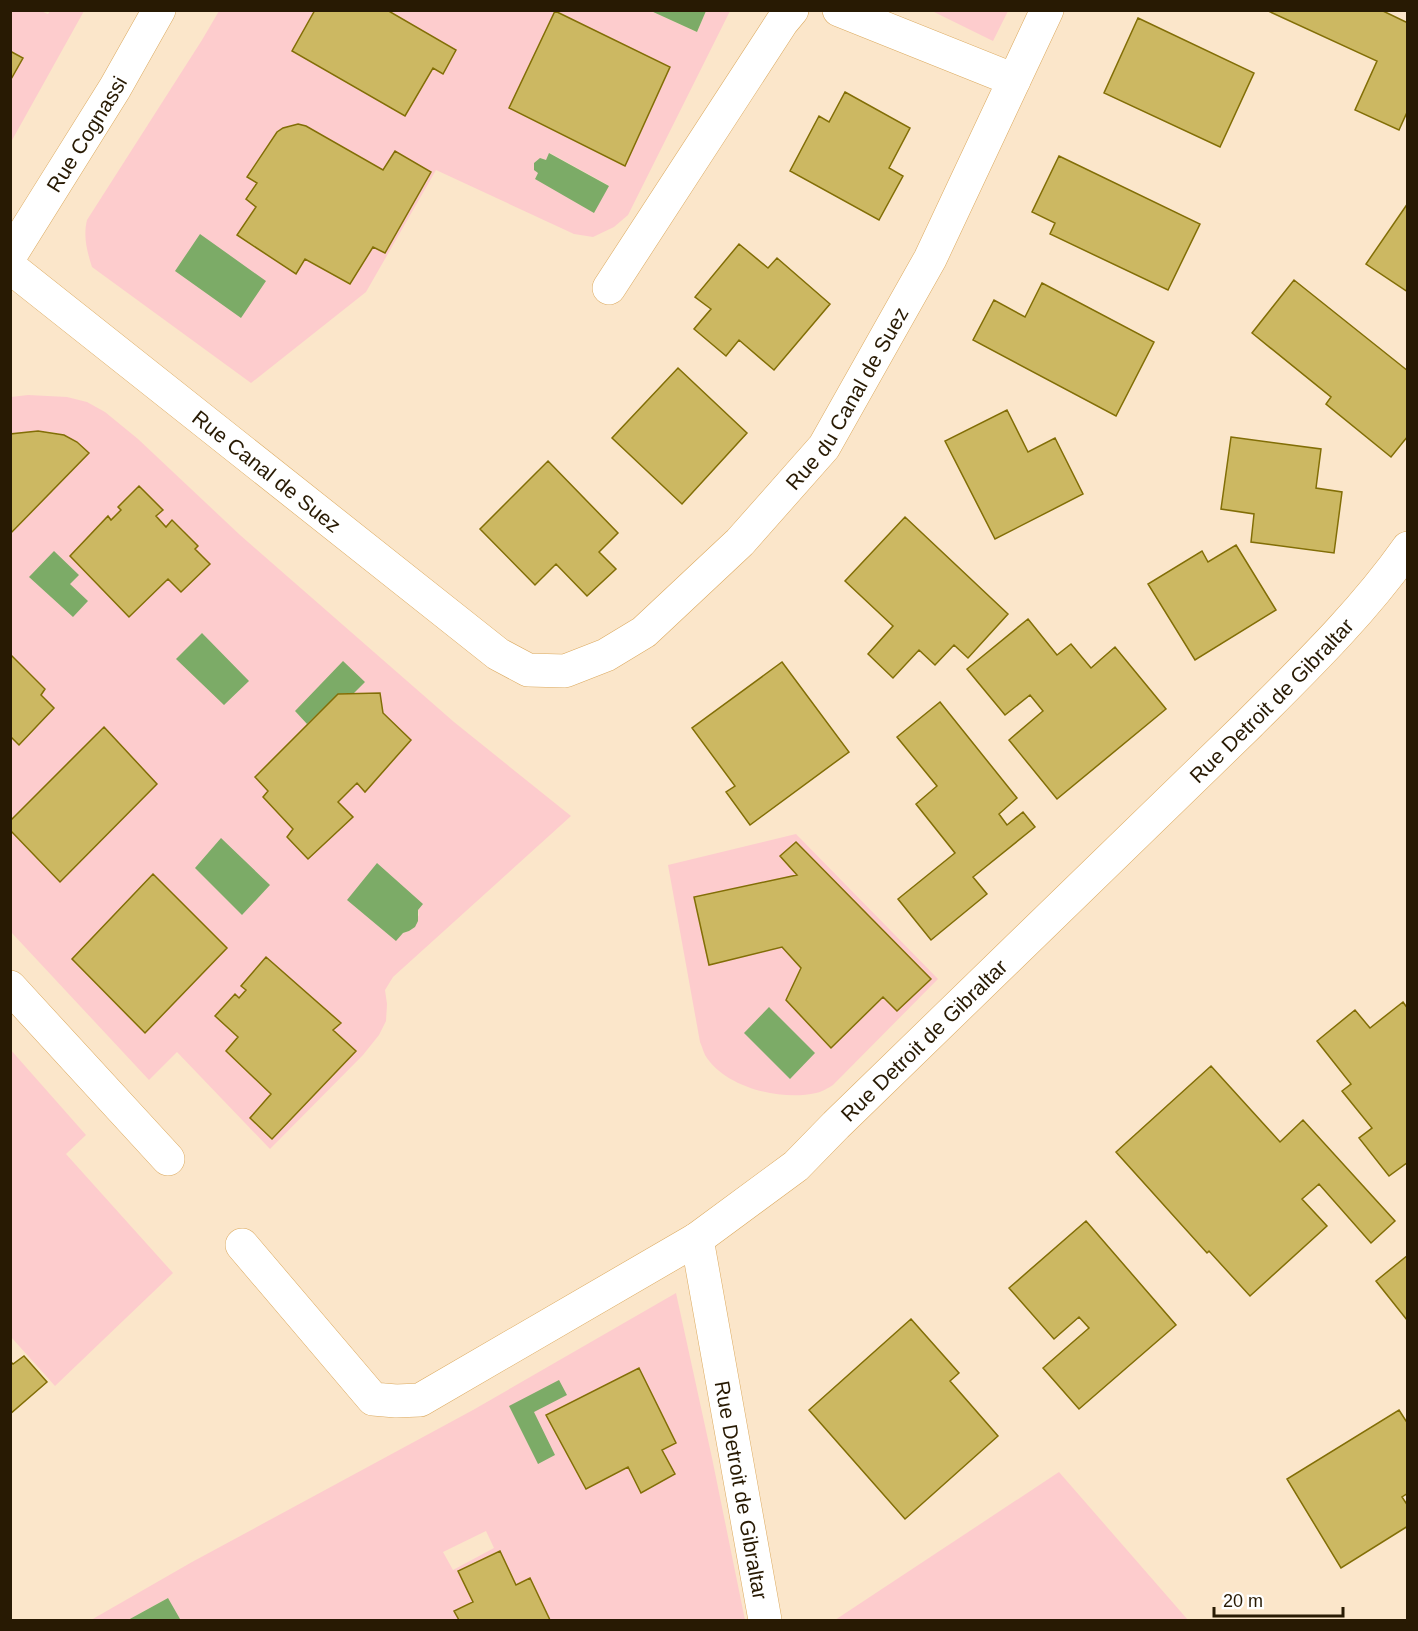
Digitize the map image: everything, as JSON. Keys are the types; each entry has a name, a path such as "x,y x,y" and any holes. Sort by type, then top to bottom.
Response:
{"street":[{"name":"Rue Cognassi","path":"10,256 115,88 159,10"},
{"path":"609,288 792,10"},
{"path":"839,10 1014,80"},
{"name":"Rue du Canal de Suez","path":"528,670 565,670 606,655 644,632 740,542 824,447 930,259 1047,10"},
{"name":"Rue Canal de Suez","path":"10,267 498,654 528,670"},
{"name":"Rue Detroit de Gibraltar","path":"765,1620 697,1239 796,1166 1311,662 1359,611 1407,548"},
{"path":"10,987 168,1159"},
{"path":"242,1245 373,1399 396,1401 420,1400 697,1239"}],"shaded area":[{"path":"11,11 41,11 48,14 50,11 84,11 11,142 11,81 23,58 11,51"},
{"path":"219,11 315,11 292,51 405,116 433,68 444,73 455,50 387,11 555,11 651,11 697,32 706,11 730,11 628,215 614,227 593,237 574,234 436,170 366,292 251,383 92,267 86,244 87,220","holes":["555,11 670,67 625,165 509,108","298,124 306,126 383,170 395,151 430,172 373,247 350,284 305,259 296,274 237,236 256,207 246,199 257,183 277,132","550,153 609,186 535,179"]},
{"path":"651,11 706,11 697,32"},
{"path":"932,11 1008,11 993,41"},
{"path":"549,153 609,186 594,213 535,179 538,173 534,170 534,163 540,158 546,160"},
{"path":"200,234 266,281 241,318 175,271"},
{"path":"28,395 67,397 87,402 105,412 138,439 240,535 454,722 571,816 393,977 385,990 386,1021 379,1035 363,1055 270,1149 177,1052 149,1080 11,932 11,830 156,784 104,727 11,821 11,736 45,689 11,654 11,534 88,453 70,439 53,432 34,431 11,434 11,397","holes":["139,486 163,510 156,516 166,527 172,520 197,546 195,549 209,564 181,592 168,579 129,617 70,556 108,516 111,520 121,510 119,507","364,682 354,693 380,693 383,713 411,740 365,791 357,783 338,802 263,797 268,791 255,776 307,724 295,711","377,864 418,910 419,915 409,931 403,933","153,874 227,948 145,1033 72,959","266,957 340,1022 333,1030 356,1051 271,1139 250,1118 271,1094 226,1051 238,1037 216,1015 235,994 239,998 246,990 241,985"]},
{"path":"54,551 79,575 70,584 88,601 73,617 29,577"},
{"path":"202,633 249,681 224,705 176,659"},
{"path":"343,661 365,682 354,693 338,694 307,724 295,711"},
{"path":"796,834 938,979 833,1085 825,1090 802,1095 787,1095 740,1084 714,1066 705,1055 700,1042 668,865","holes":["796,842 931,979 897,1011 883,997 831,1048 786,1000 801,968 782,947 709,965 694,898 797,875 780,856"]},
{"path":"221,838 270,885 242,915 195,868"},
{"path":"377,863 423,904 418,910 418,921 415,927 403,933 396,941 347,900"},
{"path":"769,1007 815,1053 790,1079 744,1033"},
{"path":"10,1049 86,1135 66,1154 173,1273 55,1386 11,1337"},
{"path":"676,1293 745,1620 550,1620 530,1578 516,1585 500,1551 458,1571 473,1602 455,1611 459,1620 177,1620 179,1619 168,1598 128,1620 91,1620 192,1562 473,1410","holes":["639,1368 676,1442 662,1450 675,1474 641,1493 628,1467 547,1415","486,1531 494,1548 453,1570 443,1552"]},
{"path":"559,1380 567,1395 534,1412 555,1455 538,1464 509,1406"},
{"path":"1059,1472 1188,1620 835,1620"},
{"path":"168,1598 180,1619 128,1620"}],"building":[{"path":"315,10 387,10 456,50 443,74 433,68 405,116 292,51"},
{"path":"1266,10 1381,10 1408,23 1408,110 1399,130 1355,110 1377,61"},
{"path":"555,11 670,67 625,166 509,108"},
{"path":"1138,18 1254,73 1220,147 1104,93"},
{"path":"10,51 23,58 10,81"},
{"path":"845,92 910,128 889,168 903,176 879,220 790,171 819,116 829,122"},
{"path":"298,124 306,126 383,170 395,151 431,172 385,253 373,247 350,284 305,259 296,274 237,235 256,207 246,199 257,183 247,177 277,132"},
{"path":"1059,156 1200,224 1168,290 1050,234 1055,223 1032,212"},
{"path":"1408,203 1408,292 1366,264"},
{"path":"739,244 768,268 777,258 830,304 774,370 739,340 726,356 694,329 711,309 695,297"},
{"path":"1294,280 1408,371 1408,436 1391,457 1326,404 1331,397 1252,333"},
{"path":"1042,283 1154,342 1116,416 973,340 994,300 1025,317"},
{"path":"678,368 747,433 682,504 612,438"},
{"path":"1007,410 1028,452 1055,438 1083,494 995,539 945,441"},
{"path":"38,431 64,435 77,442 89,453 10,534 10,434"},
{"path":"1231,437 1321,449 1316,488 1342,492 1334,553 1251,542 1254,514 1221,509"},
{"path":"548,461 618,533 599,552 616,569 587,596 556,564 535,585 480,529"},
{"path":"139,486 163,510 156,516 166,527 172,520 198,546 195,549 210,564 181,592 168,579 129,617 70,556 108,516 111,520 121,510 118,507"},
{"path":"905,517 1008,614 968,658 954,645 935,665 919,650 893,678 868,654 893,626 845,581"},
{"path":"1236,545 1276,610 1195,660 1148,584 1202,551 1208,562"},
{"path":"1028,619 1057,655 1071,644 1091,668 1115,647 1166,709 1057,799 1009,740 1043,711 1030,695 1005,715 967,669"},
{"path":"10,654 45,689 41,695 54,708 19,745 10,736"},
{"path":"782,662 849,752 750,825 726,792 735,786 692,728"},
{"path":"380,693 383,713 411,740 365,792 357,783 338,802 353,817 308,859 287,837 293,829 263,797 268,791 255,777 338,694"},
{"path":"940,702 1017,798 999,814 1007,825 1023,812 1035,827 973,877 987,894 931,940 898,899 955,853 916,804 937,786 897,737"},
{"path":"104,727 157,784 60,882 10,830 10,821"},
{"path":"796,842 931,979 897,1011 883,997 831,1048 786,1000 801,968 782,947 709,965 694,897 797,875 780,856"},
{"path":"153,874 227,948 145,1033 72,959"},
{"path":"266,957 341,1023 333,1030 356,1051 272,1139 250,1118 271,1094 226,1051 238,1037 215,1016 235,994 239,998 246,990 241,986"},
{"path":"1403,1002 1408,1009 1408,1162 1389,1176 1359,1138 1372,1128 1342,1091 1351,1084 1317,1041 1355,1010 1370,1028"},
{"path":"1211,1066 1280,1142 1303,1120 1395,1221 1371,1243 1319,1184 1302,1199 1327,1226 1250,1296 1209,1251 1207,1253 1116,1152"},
{"path":"1086,1221 1176,1325 1079,1409 1043,1368 1089,1328 1079,1317 1054,1339 1009,1288"},
{"path":"1408,1255 1408,1320 1407,1320 1376,1281"},
{"path":"911,1319 959,1373 950,1381 998,1436 905,1519 809,1410"},
{"path":"24,1356 47,1382 10,1414 10,1361 13,1364"},
{"path":"639,1368 676,1443 662,1450 675,1474 641,1493 628,1467 586,1489 546,1415"},
{"path":"1399,1410 1408,1424 1408,1493 1402,1497 1408,1506 1408,1526 1341,1568 1287,1479"},
{"path":"500,1551 516,1585 530,1578 550,1620 459,1620 454,1611 473,1602 458,1571"}]}
